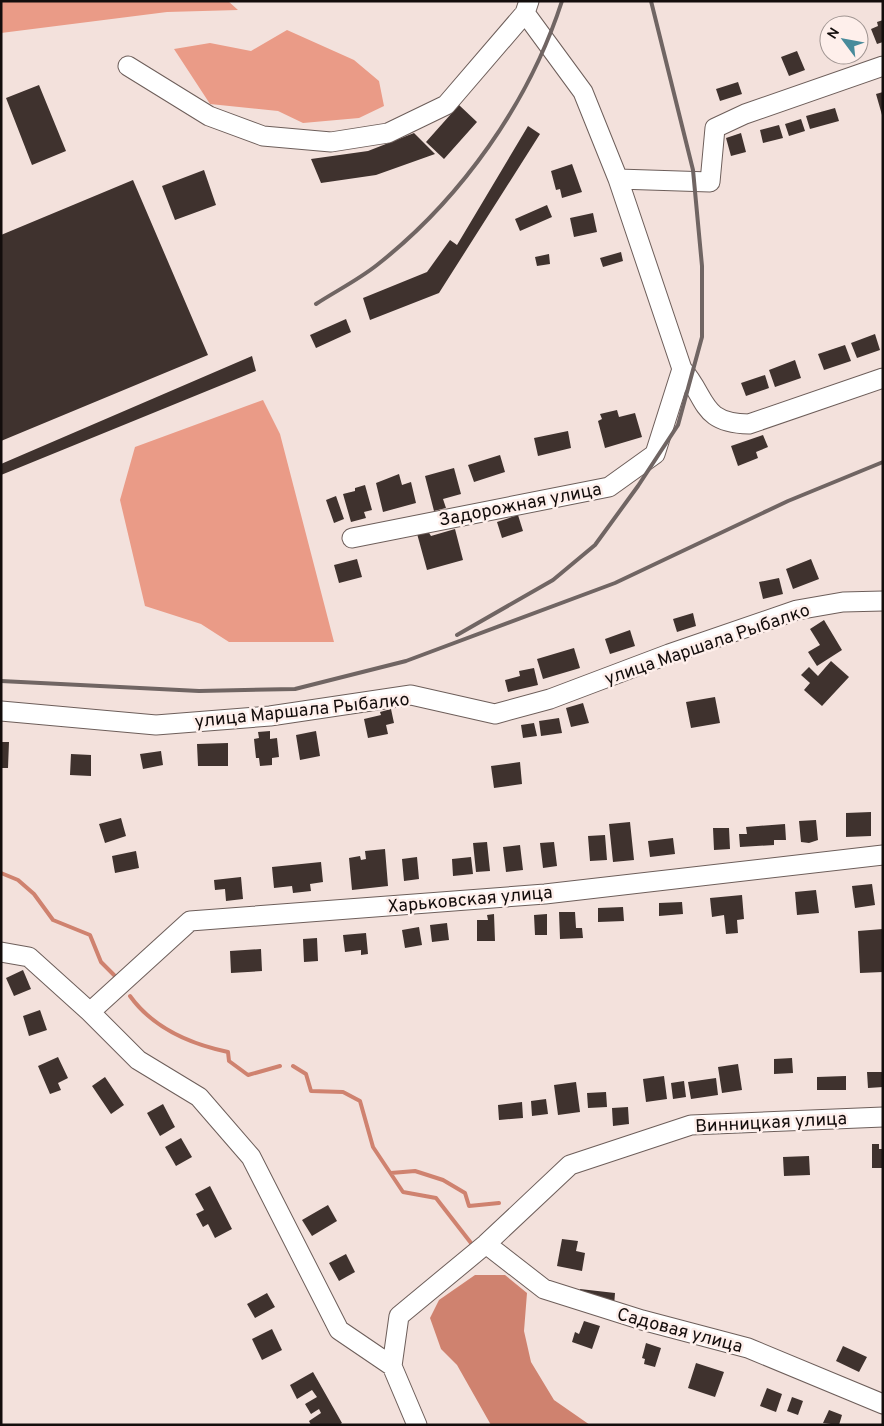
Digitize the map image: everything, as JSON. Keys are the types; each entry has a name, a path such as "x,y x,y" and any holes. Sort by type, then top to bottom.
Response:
{"street":[{"path":"128,66 208,116 263,136 331,142 388,133 446,105 527,7 583,92 618,179 682,370 691,380 700,401 727,424 749,424 883,378"},
{"path":"618,179 710,182 715,128 745,114 883,66"},
{"name":"Задорожная улица","path":"352,538 609,487 654,454 682,370"},
{"name":"улица Маршала Рыбалко","path":"1,710 156,725 270,716 411,695 495,714 550,699 670,654 797,610 843,602 883,601"},
{"name":"Харьковская улица","path":"90,1012 190,921 544,894 883,855"},
{"path":"1,952 29,957 90,1012 138,1060 199,1097 251,1157 339,1330 392,1366 417,1425"},
{"name":"Винницкая улица","path":"392,1366 399,1316 486,1244 570,1165 691,1125 883,1117"},
{"name":"Садовая улица","path":"486,1244 544,1289 642,1320 748,1348 883,1404"}],"shaded area":[{"path":"1,1 228,1 238,10 167,12 1,33"},
{"path":"287,30 354,60 379,81 384,106 359,118 303,123 278,111 210,104 174,49 210,43 251,51"},
{"path":"263,400 280,434 334,642 229,642 201,624 145,606 120,500 135,447"},
{"path":"475,1275 505,1275 527,1293 524,1331 531,1362 554,1400 590,1425 491,1425 457,1365 441,1349 430,1318 439,1300"}],"building":[{"path":"883,20 883,42 877,44 871,29 878,26 877,22"},
{"path":"797,51 805,70 789,76 781,57"},
{"path":"738,82 742,94 720,101 716,89"},
{"path":"39,85 66,151 32,165 6,98"},
{"path":"883,92 883,115 882,115 876,94"},
{"path":"459,105 477,122 444,159 426,142"},
{"path":"835,108 839,121 810,129 806,116"},
{"path":"801,119 805,131 789,136 785,124"},
{"path":"779,125 783,138 763,143 760,130"},
{"path":"528,126 540,134 439,293 370,320 363,298 427,272 450,240 457,245"},
{"path":"414,133 435,154 376,175 321,183 311,159 368,151"},
{"path":"741,133 746,152 731,156 726,138"},
{"path":"572,164 582,192 562,198 560,189 556,190 551,171"},
{"path":"204,170 216,205 175,220 162,186"},
{"path":"133,180 208,355 1,441 1,235"},
{"path":"547,205 552,217 520,231 515,219"},
{"path":"593,213 597,232 574,237 570,218"},
{"path":"621,252 623,261 603,267 600,258"},
{"path":"549,254 550,264 537,266 535,257"},
{"path":"346,319 351,332 316,348 310,335"},
{"path":"875,334 880,350 857,358 851,343"},
{"path":"845,345 851,361 824,370 818,354"},
{"path":"252,356 256,371 1,475 1,464"},
{"path":"795,360 801,378 775,387 769,370"},
{"path":"765,375 769,388 746,396 741,383"},
{"path":"617,410 619,417 635,413 642,437 605,448 598,421 602,419 600,414"},
{"path":"568,431 571,448 538,456 534,438"},
{"path":"763,435 768,447 756,452 758,458 738,466 731,446"},
{"path":"500,455 505,472 474,482 468,465"},
{"path":"454,468 461,494 443,499 446,508 434,511 425,476"},
{"path":"399,474 402,485 411,482 416,503 383,512 376,483"},
{"path":"365,485 372,510 364,512 366,518 351,522 343,494 355,491 355,488"},
{"path":"336,496 344,519 334,523 326,500"},
{"path":"518,515 523,531 502,538 497,522"},
{"path":"426,528 431,536 455,529 463,560 427,570 416,530"},
{"path":"357,559 362,577 339,583 334,565"},
{"path":"811,559 819,579 793,589 786,569"},
{"path":"779,578 783,594 763,599 759,582"},
{"path":"693,613 696,626 677,632 673,619"},
{"path":"824,620 842,650 817,666 808,652 820,645 810,629"},
{"path":"630,630 635,646 610,654 605,639"},
{"path":"574,648 580,668 543,679 537,659"},
{"path":"831,661 849,677 822,706 804,690 810,683 801,675 809,667 818,676"},
{"path":"534,668 538,685 508,692 505,680 520,676 519,671"},
{"path":"715,697 720,723 691,728 686,702"},
{"path":"583,703 589,723 571,727 566,708"},
{"path":"391,709 394,723 386,725 388,734 368,738 364,719 381,715 380,712"},
{"path":"559,718 562,733 541,736 539,721"},
{"path":"534,723 537,736 523,738 521,725"},
{"path":"270,731 270,739 277,738 279,757 272,758 272,765 260,766 259,758 256,758 254,739 259,738 258,732"},
{"path":"316,731 320,756 300,760 296,735"},
{"path":"1,742 9,742 8,768 1,768"},
{"path":"228,743 228,766 198,766 197,744"},
{"path":"161,751 163,765 143,769 140,754"},
{"path":"71,754 91,755 91,776 70,775"},
{"path":"520,762 522,784 494,788 491,766"},
{"path":"871,812 871,836 846,837 846,813"},
{"path":"121,818 126,836 105,843 99,824"},
{"path":"816,820 818,840 809,843 801,842 799,821"},
{"path":"630,822 634,860 613,862 609,824"},
{"path":"785,824 786,840 774,840 774,845 740,847 739,834 747,834 746,827"},
{"path":"713,828 729,828 730,849 714,850"},
{"path":"605,835 607,860 590,861 588,836"},
{"path":"673,838 675,854 650,857 648,841"},
{"path":"487,842 490,871 476,872 473,843"},
{"path":"554,842 557,866 543,868 540,843"},
{"path":"520,845 523,870 506,872 503,847"},
{"path":"385,849 388,886 352,890 349,858 360,856 361,860 366,859 365,851"},
{"path":"136,851 139,868 115,873 112,856"},
{"path":"417,857 419,879 404,881 402,859"},
{"path":"471,857 473,874 453,876 452,859"},
{"path":"321,862 323,882 310,884 311,891 293,893 292,886 274,888 272,867"},
{"path":"241,877 243,899 226,901 225,889 215,890 214,880"},
{"path":"872,884 875,905 855,908 852,886"},
{"path":"816,890 819,913 797,915 795,892"},
{"path":"742,895 744,919 737,920 738,933 726,934 724,915 712,917 710,898"},
{"path":"682,902 683,914 659,916 659,903"},
{"path":"623,907 624,921 598,922 598,908"},
{"path":"559,912 575,912 576,928 582,928 583,938 560,939"},
{"path":"494,914 495,941 477,941 477,920 488,920 487,915"},
{"path":"547,914 547,935 535,935 534,915"},
{"path":"447,923 449,940 432,942 430,925"},
{"path":"419,927 422,945 405,948 402,930"},
{"path":"883,929 883,972 860,973 858,931"},
{"path":"366,933 368,954 361,955 361,950 345,952 343,935"},
{"path":"317,938 318,961 304,962 303,939"},
{"path":"261,949 262,971 231,973 230,951"},
{"path":"23,970 31,989 14,996 6,978"},
{"path":"40,1010 47,1030 29,1036 23,1016"},
{"path":"58,1057 68,1078 58,1083 61,1090 50,1094 38,1066"},
{"path":"792,1058 793,1073 774,1074 774,1059"},
{"path":"738,1064 742,1090 722,1093 718,1067"},
{"path":"867,1072 883,1072 883,1087 868,1088"},
{"path":"664,1076 667,1099 646,1102 643,1079"},
{"path":"846,1076 846,1090 817,1090 817,1077"},
{"path":"105,1077 124,1105 111,1114 92,1086"},
{"path":"716,1078 718,1095 691,1099 688,1082"},
{"path":"684,1081 686,1097 673,1099 671,1083"},
{"path":"576,1082 580,1112 558,1115 554,1085"},
{"path":"606,1092 607,1107 588,1108 587,1093"},
{"path":"546,1099 548,1114 532,1116 531,1101"},
{"path":"522,1102 523,1118 499,1120 498,1105"},
{"path":"163,1104 175,1127 160,1136 147,1113"},
{"path":"628,1107 629,1124 613,1126 612,1108"},
{"path":"181,1138 192,1157 176,1166 165,1147"},
{"path":"872,1144 879,1144 879,1149 883,1149 883,1168 872,1168"},
{"path":"809,1156 810,1175 784,1176 783,1157"},
{"path":"210,1186 232,1229 215,1238 208,1224 203,1227 196,1214 204,1210 195,1194"},
{"path":"328,1205 337,1221 312,1236 302,1220"},
{"path":"562,1239 578,1241 576,1251 585,1253 582,1271 557,1266"},
{"path":"346,1254 355,1272 339,1281 329,1263"},
{"path":"580,1289 615,1293 614,1306 579,1301"},
{"path":"267,1293 275,1307 255,1318 247,1304"},
{"path":"584,1321 600,1326 592,1349 572,1342 575,1332 579,1334"},
{"path":"272,1329 282,1350 262,1360 252,1339"},
{"path":"646,1343 661,1348 655,1367 644,1364 645,1359 642,1358"},
{"path":"843,1346 867,1357 859,1372 836,1361"},
{"path":"696,1363 724,1372 715,1397 688,1388"},
{"path":"313,1372 342,1423 339,1425 311,1425 309,1421 321,1413 319,1409 311,1414 305,1404 317,1397 312,1390 297,1399 290,1385"},
{"path":"767,1388 782,1394 776,1412 760,1406"},
{"path":"792,1397 803,1401 798,1415 787,1411"},
{"path":"829,1410 842,1415 839,1425 823,1423"}],"waterway":[{"path":"1,873 18,880 34,894 53,920 90,935 101,962 114,975"},
{"path":"130,996 150,1017 173,1033 214,1049 228,1052 229,1061 248,1075 280,1066"},
{"path":"293,1066 306,1074 311,1091 343,1092 360,1101 373,1147 403,1192 436,1198 471,1243"},
{"path":"391,1173 415,1171 443,1180 465,1193 469,1206 499,1203"}],"railway":[{"path":"316,304 355,281 408,239 464,179 489,146 531,76 548,39 562,1"},
{"path":"457,635 553,580 595,545 638,486 678,425 702,337 702,266 693,170 651,1"},
{"path":"1,681 199,691 295,689 406,661 615,583 788,501 883,462"}]}
